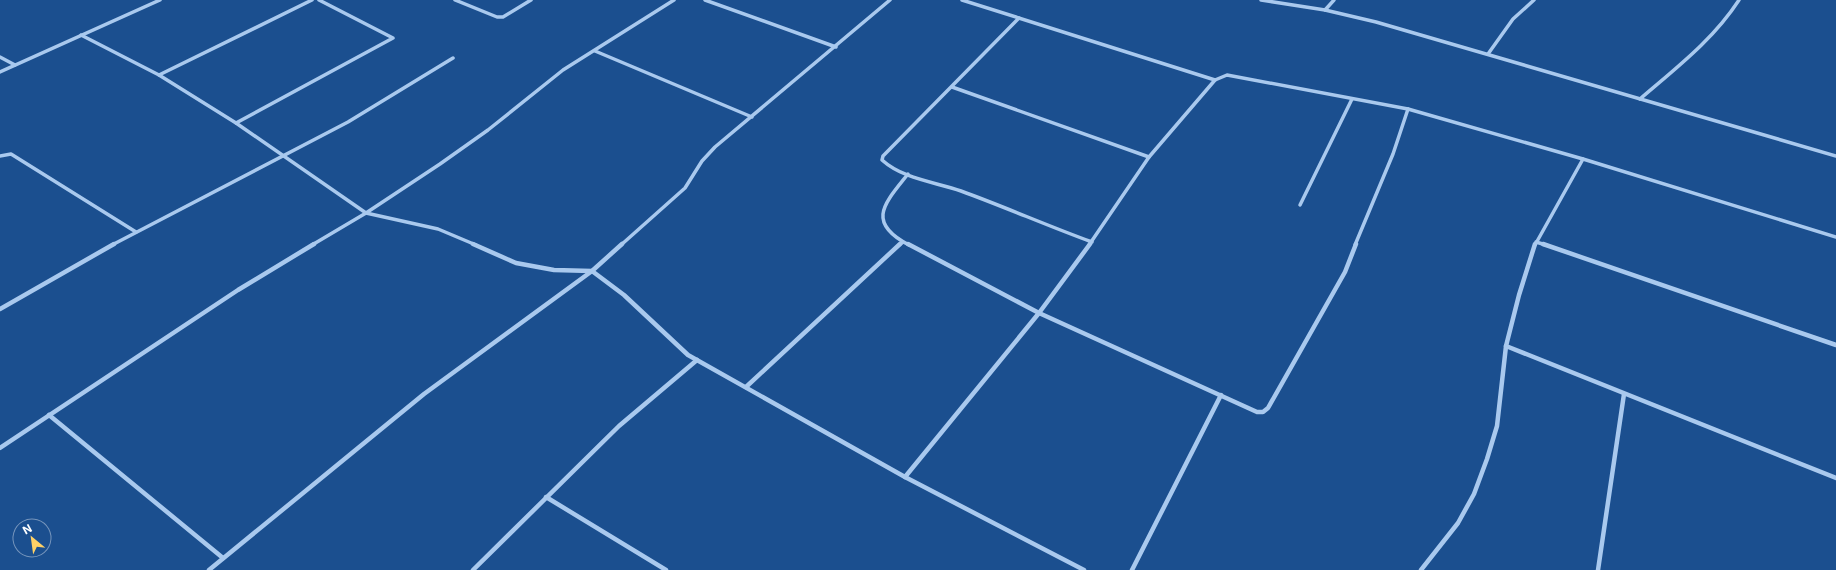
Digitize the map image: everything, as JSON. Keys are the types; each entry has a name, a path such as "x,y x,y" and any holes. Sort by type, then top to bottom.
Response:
{"street":[{"path":"0,72 160,0"},
{"path":"159,75 312,0"},
{"path":"236,123 393,38 392,36 319,0"},
{"path":"455,0 497,17 503,17 531,0"},
{"path":"0,448 238,290 366,213 440,164 488,130 563,70 595,52 674,0"},
{"path":"705,0 836,47"},
{"path":"209,570 424,394 592,272 685,188 702,161 715,146 836,47 890,0"},
{"path":"962,0 1215,80"},
{"path":"1260,0 1325,10 1376,22 1836,156"},
{"path":"1325,10 1334,0"},
{"path":"1488,54 1513,19 1534,0"},
{"path":"1640,99 1712,35 1723,24 1740,0"},
{"path":"1019,18 883,156 882,160 886,164 908,174 961,190 1092,242"},
{"path":"80,35 159,75 236,123 282,157 366,213 438,229 516,263 542,268 592,272 624,295 669,339 697,360 905,476 1084,570"},
{"path":"595,52 752,117"},
{"path":"0,57 15,65"},
{"path":"0,309 136,232 348,122 453,58"},
{"path":"905,476 1039,313 1092,242 1148,157 1215,80 1226,75 1408,109 1583,159 1836,237"},
{"path":"952,87 1148,157"},
{"path":"1300,205 1352,99"},
{"path":"908,174 883,205 881,212 882,220 887,227 903,242 1039,313 1257,412 1263,412 1268,408 1345,272 1374,197 1393,154 1408,109"},
{"path":"0,156 11,154 136,232"},
{"path":"1421,570 1458,523 1474,494 1497,426 1506,346 1519,295 1536,242 1583,159"},
{"path":"746,387 903,242"},
{"path":"1536,242 1836,345"},
{"path":"1506,346 1836,478"},
{"path":"473,570 619,426 697,360"},
{"path":"1598,570 1624,394"},
{"path":"1132,570 1221,395"},
{"path":"49,415 223,558"},
{"path":"546,497 666,570"}]}
